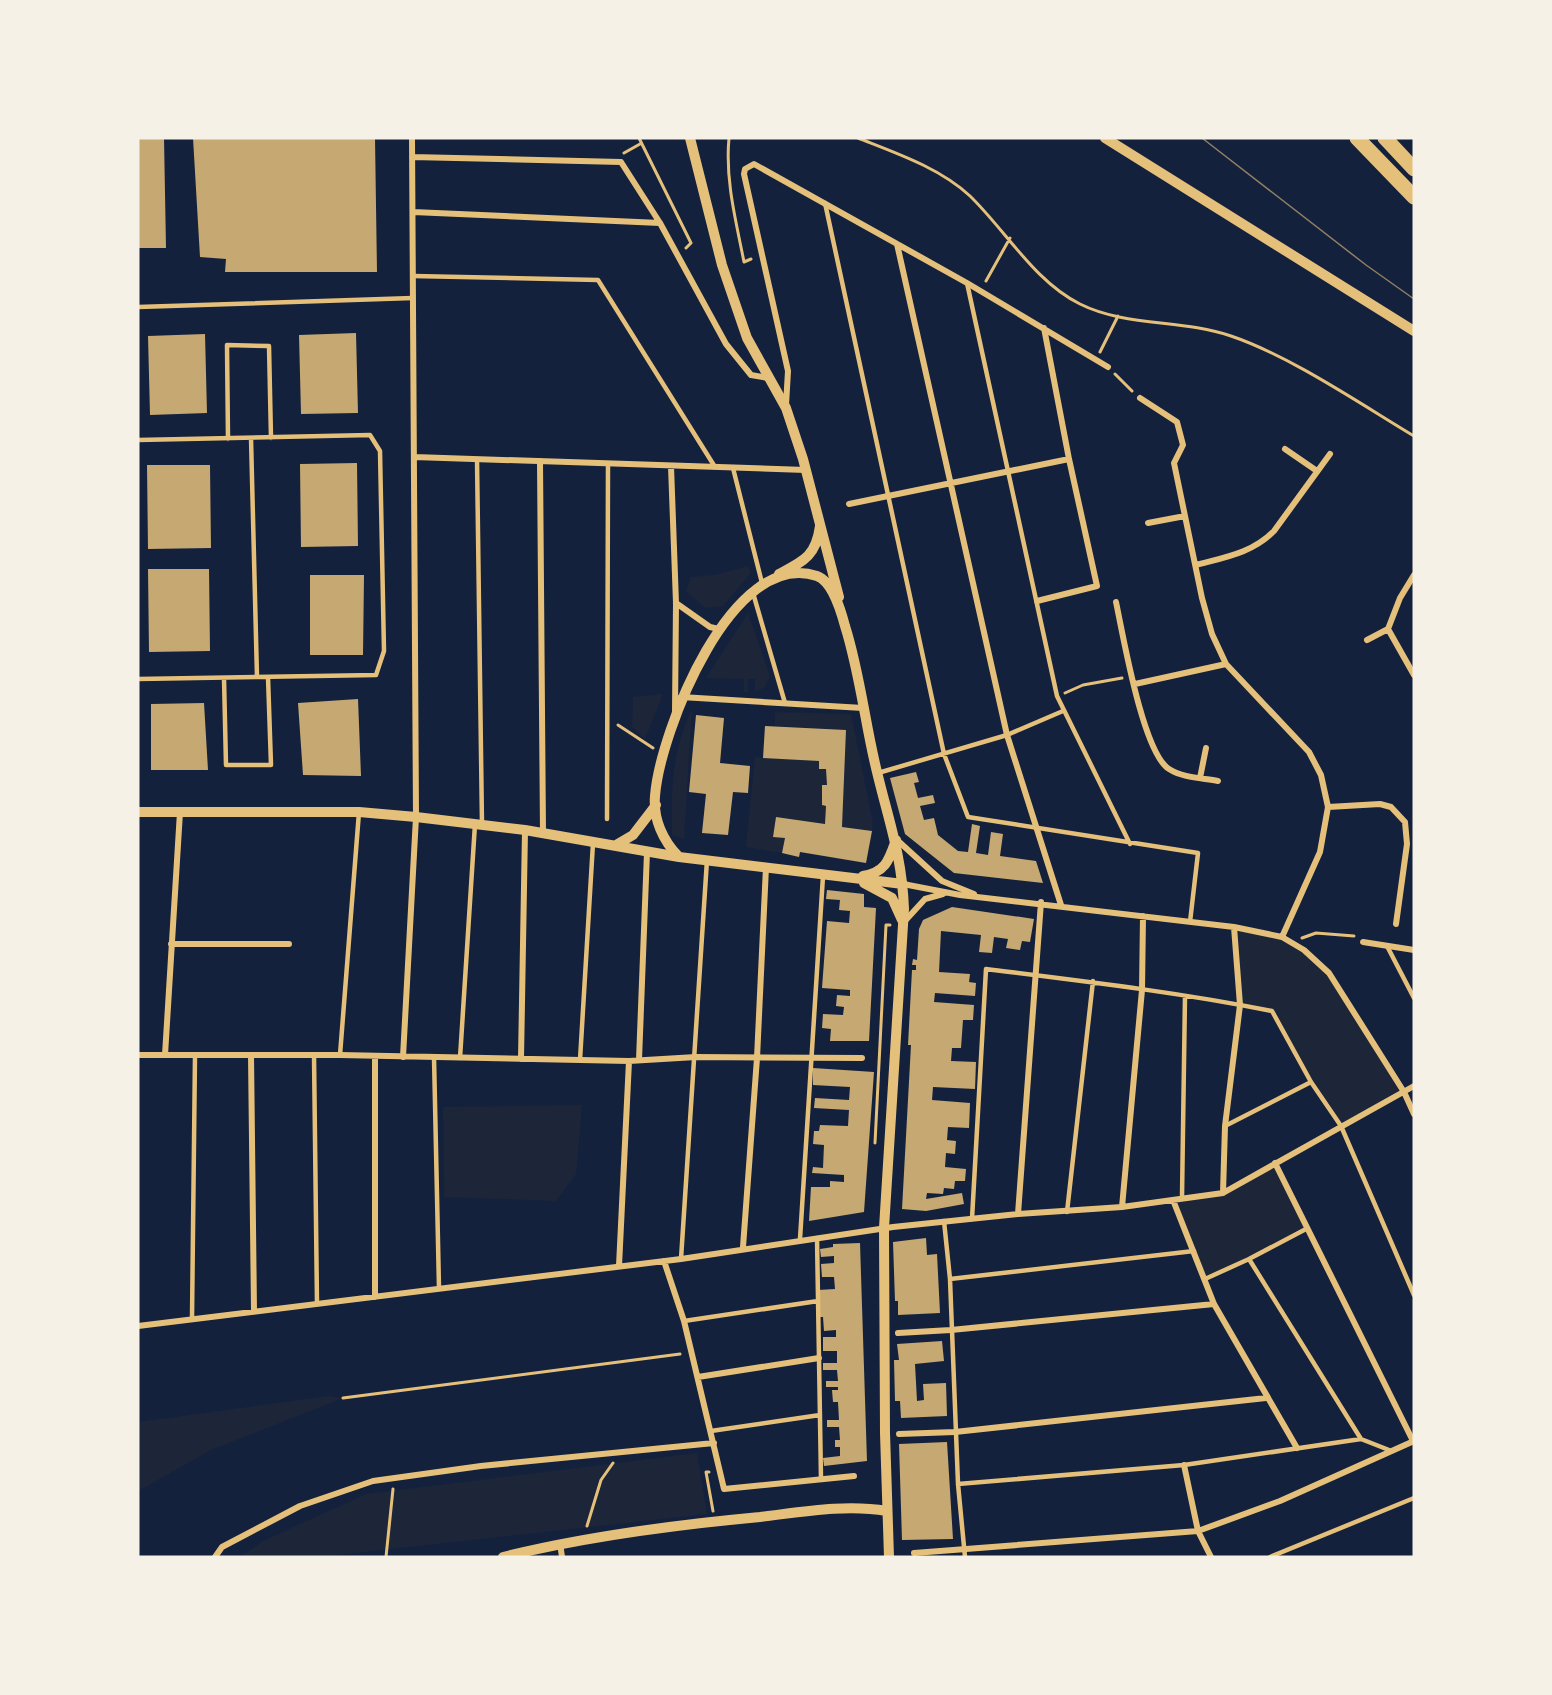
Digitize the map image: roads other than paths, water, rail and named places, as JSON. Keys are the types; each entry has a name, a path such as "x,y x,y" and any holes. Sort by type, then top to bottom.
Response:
{"highway":[{"path":"1357,138 1414,197"},
{"path":"1385,138 1414,169"}],"street":[{"path":"403,1057 416,818 412,138"},
{"path":"690,138 722,265 747,338 786,408 806,470 846,626 877,773 896,840 903,884 903,923 884,1228 889,1557"},
{"path":"1105,138 1414,331"},
{"path":"412,157 621,162 660,223 726,344 751,375 768,378"},
{"path":"786,408 788,371 744,174 749,165 761,166 967,283 1108,367"},
{"path":"412,212 660,223"},
{"path":"897,244 1007,735 1061,905"},
{"path":"1037,601 1097,586 1069,459 1044,328"},
{"path":"1140,398 1177,422 1183,445 1174,463 1212,634 1226,664 1309,752 1321,775 1328,807 1320,852 1282,937"},
{"path":"1285,448 1317,471"},
{"path":"1196,565 1239,554 1263,541 1330,454"},
{"path":"414,457 806,470"},
{"path":"849,504 1069,459"},
{"path":"540,461 543,834"},
{"path":"671,466 676,603 675,711"},
{"path":"1148,524 1185,516"},
{"path":"679,857 665,842 655,796 675,711 693,671 719,629 762,583 811,555 818,539 820,523"},
{"path":"762,583 796,574 818,576 831,589 846,626"},
{"path":"1367,640 1388,629 1400,598 1414,575"},
{"path":"1116,602 1132,676 1150,743 1158,759 1167,768 1179,774 1218,781"},
{"path":"676,603 710,627 719,629"},
{"path":"1388,629 1414,675"},
{"path":"1135,684 1226,664"},
{"path":"681,697 863,708"},
{"path":"1200,778 1206,748"},
{"path":"1328,807 1380,804 1400,814 1405,822 1407,844 1396,924"},
{"path":"616,845 633,835 656,805"},
{"path":"138,812 359,812 416,818 525,830 679,857 903,884 949,893 1041,902 1234,927 1282,937 1318,961 1329,973 1404,1092 1414,1114"},
{"path":"165,1055 180,812"},
{"path":"521,1059 525,830"},
{"path":"850,878 882,870 886,866 896,840"},
{"path":"896,840 942,881 983,897"},
{"path":"639,1060 647,852"},
{"path":"743,1247 757,1058 766,866"},
{"path":"850,878 892,898 903,923"},
{"path":"903,923 925,899 949,893"},
{"path":"1018,1214 1041,902"},
{"path":"1122,1207 1142,990 1143,916"},
{"path":"1223,1193 1225,1126 1240,1005 1234,927"},
{"path":"1364,942 1414,950"},
{"path":"171,944 289,944"},
{"path":"138,1055 340,1055 629,1061 696,1057 862,1058"},
{"path":"251,1055 254,1311"},
{"path":"375,1056 375,1297"},
{"path":"619,1266 629,1061"},
{"path":"138,1326 681,1259 743,1247 884,1228 1018,1214 1122,1207 1223,1193 1414,1086"},
{"path":"914,1553 964,1554 1198,1531 1280,1501 1389,1450 1414,1441 1275,1163"},
{"path":"1173,1200 1214,1304 1266,1398 1297,1448"},
{"path":"664,1261 684,1321 724,1489 854,1476"},
{"path":"898,1333 951,1330 1214,1304"},
{"path":"698,1377 819,1358"},
{"path":"898,1434 955,1432 1266,1398"},
{"path":"215,1557 222,1547 300,1506 372,1481 714,1443"},
{"path":"1184,1465 1198,1531 1211,1557"},
{"path":"503,1557 560,1543 715,1521 858,1506 887,1511"},
{"path":"560,1543 562,1557"}],"lane":[{"path":"825,203 944,754 968,818 1198,853 1190,922"},
{"path":"413,276 598,280 715,467"},
{"path":"967,283 1057,696 1062,711 1130,844"},
{"path":"138,307 413,298"},
{"path":"228,439 227,345 269,346 271,438"},
{"path":"138,440 370,435 380,451 384,651 376,675 138,679"},
{"path":"251,438 257,677"},
{"path":"460,1058 479,825 477,459"},
{"path":"607,819 608,464"},
{"path":"733,468 762,583"},
{"path":"753,593 785,703"},
{"path":"224,678 226,765 271,765 268,677"},
{"path":"877,773 1007,735 1062,711"},
{"path":"340,1055 359,812"},
{"path":"579,1060 592,843"},
{"path":"681,1259 696,1057 707,860"},
{"path":"800,1239 823,874"},
{"path":"1387,946 1414,998"},
{"path":"972,1219 986,969 1093,981 1240,1005 1272,1011 1311,1082 1341,1126 1414,1295"},
{"path":"1067,1212 1093,981"},
{"path":"1182,1197 1185,996"},
{"path":"192,1319 195,1055"},
{"path":"314,1055 317,1304"},
{"path":"434,1057 440,1288"},
{"path":"1225,1126 1311,1082"},
{"path":"944,1221 950,1280 955,1432 964,1554"},
{"path":"1205,1279 1306,1229"},
{"path":"817,1238 821,1479"},
{"path":"950,1280 1194,1251"},
{"path":"1249,1259 1361,1439"},
{"path":"684,1321 818,1301"},
{"path":"711,1431 820,1415"},
{"path":"958,1484 1184,1465 1361,1439 1389,1450"},
{"path":"1270,1557 1414,1498"}],"tram line":[{"path":"1202,138 1366,265 1414,299"}]}
